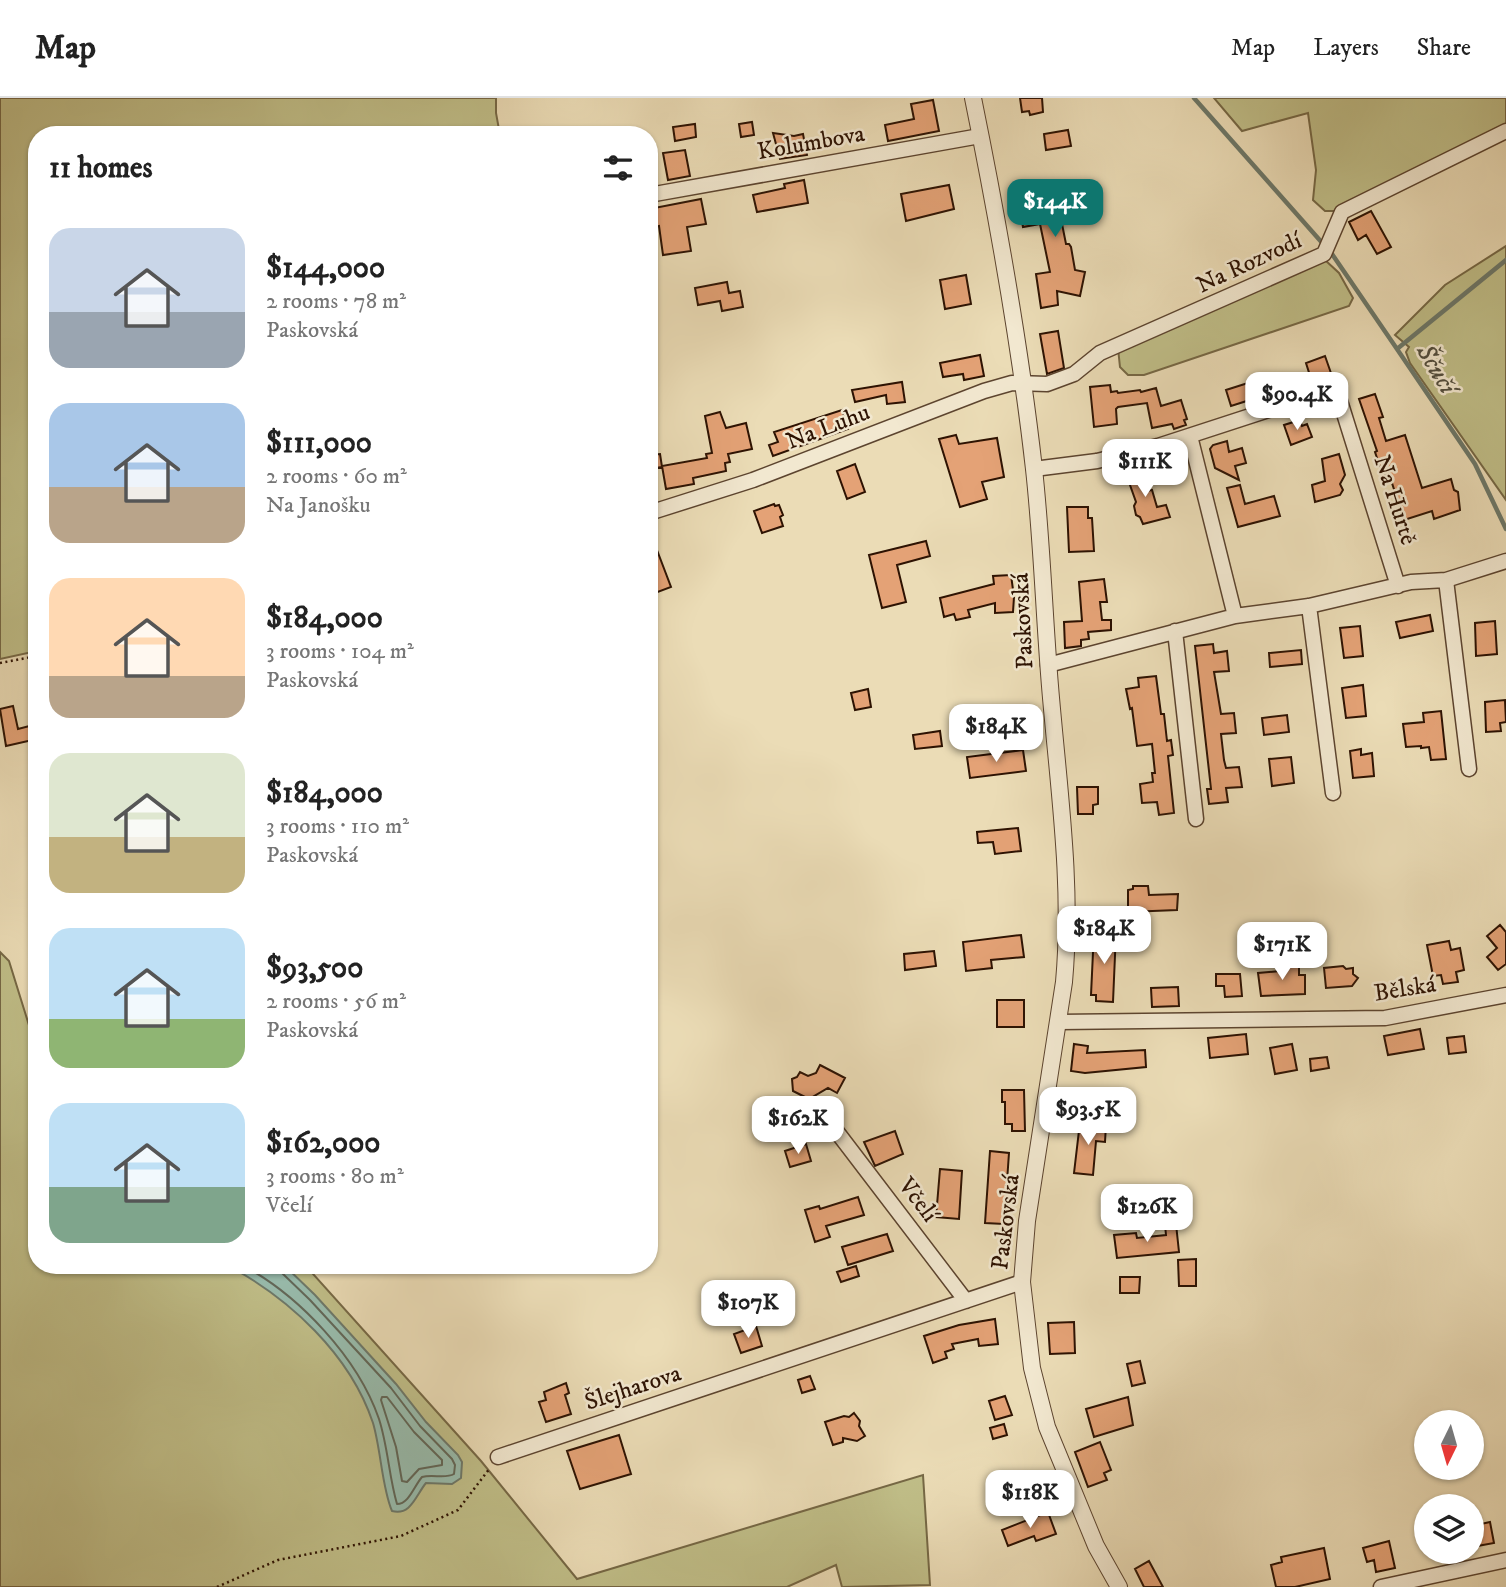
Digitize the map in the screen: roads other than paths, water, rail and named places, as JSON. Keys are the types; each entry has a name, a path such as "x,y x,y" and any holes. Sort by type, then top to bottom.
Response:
{"street":[{"name":"Paskovská","path":"973,98 1002,242 1034,469 1068,903 1068,947 1059,1023 1027,1221 1022,1282 1032,1368 1047,1427 1096,1546 1119,1587"},
{"name":"Na Rozvodí","path":"1023,384 1047,384 1074,374 1100,353 1324,254 1342,212 1506,131"},
{"name":"Kolumbova","path":"658,193 980,136"},
{"name":"Na Luhu","path":"658,510 753,480 984,391 1012,383 1023,384"},
{"name":"Na Hurtě","path":"1190,436 1336,388 1398,586"},
{"path":"1034,469 1097,461 1190,436 1235,616"},
{"name":"Na Hurtě","path":"1048,665 1235,616 1309,606 1411,582 1446,580 1506,561"},
{"path":"1446,580 1469,769"},
{"path":"1309,606 1334,793"},
{"path":"1175,631 1196,819"},
{"name":"Bělská","path":"1059,1023 1385,1018 1506,995"},
{"name":"Včelí","path":"834,1128 966,1301"},
{"name":"Šlejharova","path":"498,1457 1022,1282"},
{"path":"1381,1587 1506,1560"}],"water":[{"path":"243,1274 293,1274 458,1455 462,1462 461,1478 452,1484 426,1483 408,1508 399,1512 392,1511 373,1423 349,1374 315,1330"}],"waterway":[{"path":"1194,98 1332,254 1397,349"},
{"name":"Ščučí","path":"1506,260 1397,349 1475,464 1506,529"}]}
